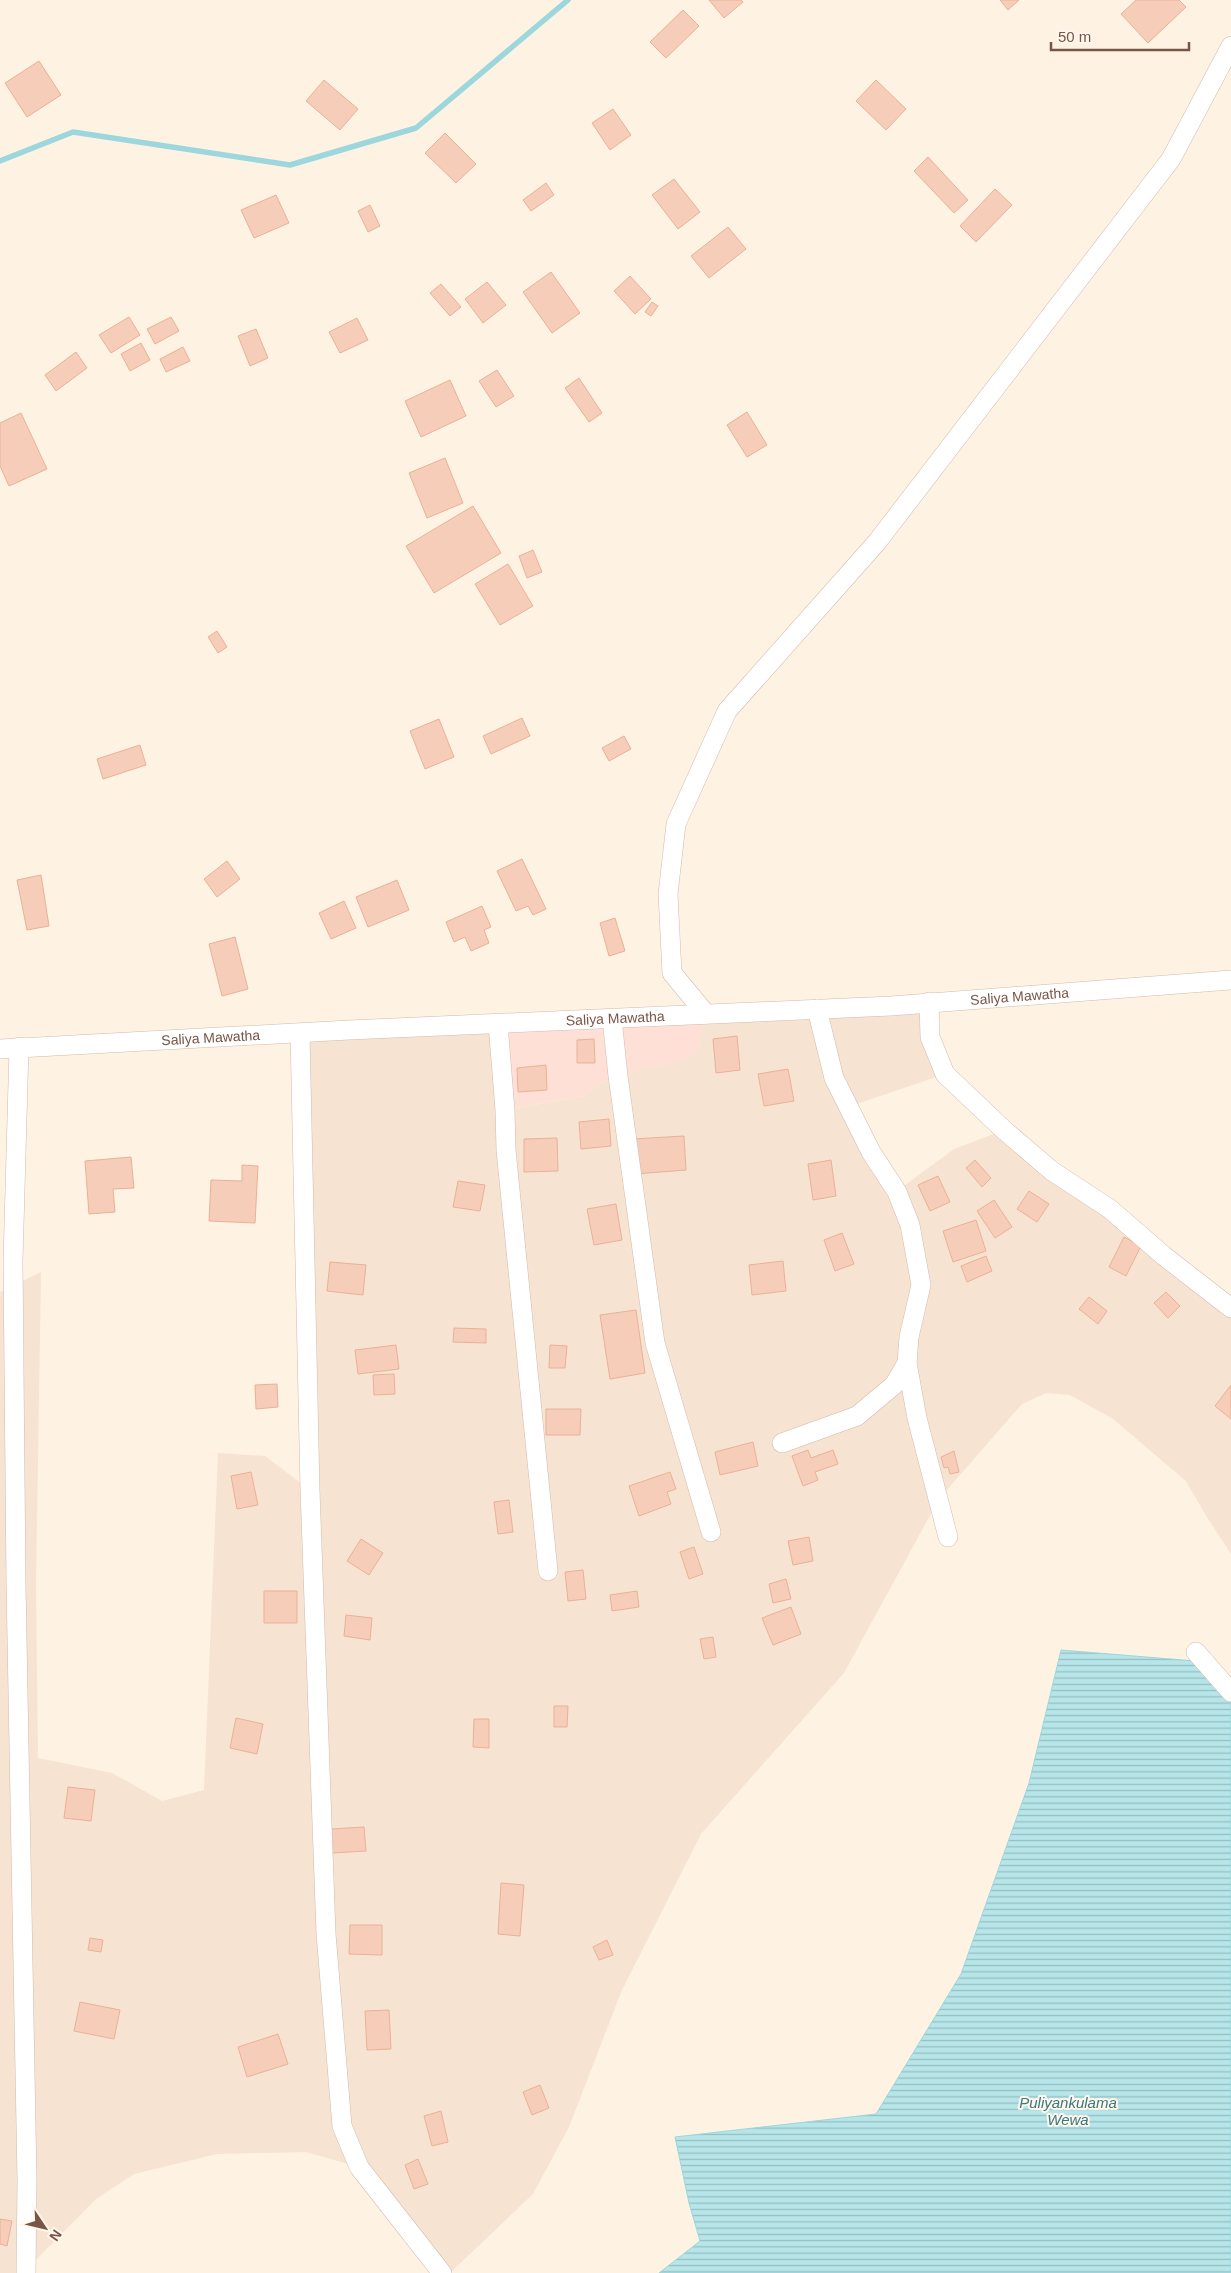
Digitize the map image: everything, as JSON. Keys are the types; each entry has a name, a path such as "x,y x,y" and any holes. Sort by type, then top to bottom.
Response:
{"street":[{"path":"706,1014 672,973 668,894 676,824 727,711 877,542 1171,159 1231,46"},
{"name":"Saliya Mawatha","path":"0,1049 817,1009 1231,980"},
{"path":"929,1002 930,1037 945,1074 1004,1130 1052,1171 1110,1209 1164,1256 1231,1308"},
{"path":"817,1009 834,1078 871,1152 897,1192 910,1225 921,1285 909,1337 907,1363 917,1418 948,1537"},
{"path":"612,1019 618,1076 655,1343 711,1532"},
{"path":"498,1024 505,1110 506,1150 548,1571"},
{"path":"300,1034 309,1460 326,1925 342,2126 359,2167 442,2273"},
{"path":"19,1048 13,1260 16,1584 27,2180 26,2273"},
{"path":"782,1443 857,1416 894,1386 907,1363"},
{"path":"1196,1652 1231,1692"}],"shaded area":[{"path":"929,1002 945,1074 848,1107 897,1191 954,1149 1004,1130 1231,1308 1231,1554 1186,1481 1113,1419 1070,1395 1046,1393 1022,1404 939,1499 844,1673 701,1834 622,1990 569,2127 533,2194 450,2273 359,2167 306,2152 217,2154 134,2174 96,2199 26,2270 26,2273 0,2273 0,1292 41,1272 36,1585 38,1758 112,1773 162,1801 204,1790 218,1453 265,1456 309,1489 300,1034 498,1024 506,1110 583,1096 601,1083 618,1076 706,1014"},
{"path":"706,1014 699,1050 685,1060 618,1076 601,1083 583,1096 505,1110 498,1024"}],"water":[{"name":"Puliyankulama Wewa","path":"1061,1650 1195,1661 1231,1703 1231,2273 659,2273 700,2241 689,2203 675,2137 876,2114 961,1974 1029,1783"}],"building":[{"path":"709,0 741,0 743,2 724,18"},
{"path":"1000,0 1019,0 1008,10"},
{"path":"1136,0 1179,0 1186,7 1148,43 1121,14"},
{"path":"683,10 699,26 666,58 650,42"},
{"path":"39,61 61,95 27,117 5,83"},
{"path":"324,80 358,109 340,130 306,101"},
{"path":"876,80 906,109 886,130 856,101"},
{"path":"613,109 631,135 610,150 592,123"},
{"path":"445,133 476,164 456,183 425,153"},
{"path":"928,157 968,200 954,213 914,171"},
{"path":"674,179 700,212 678,229 652,195"},
{"path":"546,183 554,195 531,211 523,200"},
{"path":"995,189 1012,205 976,242 960,226"},
{"path":"276,195 289,223 254,238 241,210"},
{"path":"370,205 380,226 368,232 358,211"},
{"path":"728,227 746,249 709,278 691,256"},
{"path":"551,272 580,313 552,333 523,292"},
{"path":"630,276 651,299 635,314 614,291"},
{"path":"487,282 506,305 483,323 465,299"},
{"path":"441,284 461,307 450,316 430,293"},
{"path":"652,302 658,306 651,316 645,312"},
{"path":"129,317 140,335 111,353 99,335"},
{"path":"171,317 179,331 155,344 147,329"},
{"path":"357,318 368,340 340,353 329,332"},
{"path":"256,329 268,358 250,366 238,336"},
{"path":"141,343 150,360 130,371 121,354"},
{"path":"183,347 190,361 166,372 160,359"},
{"path":"76,352 87,368 56,391 45,375"},
{"path":"497,370 514,396 496,407 479,381"},
{"path":"579,378 602,413 589,422 565,388"},
{"path":"450,380 466,416 421,437 405,401"},
{"path":"747,412 767,445 747,457 727,425"},
{"path":"21,413 47,469 9,486 0,466 0,423"},
{"path":"445,458 463,503 427,518 409,473"},
{"path":"473,506 501,553 434,593 406,546"},
{"path":"533,550 542,572 527,578 519,556"},
{"path":"508,564 533,606 500,625 475,584"},
{"path":"217,631 227,647 218,653 208,637"},
{"path":"522,718 530,736 491,754 483,736"},
{"path":"439,719 454,757 425,769 410,731"},
{"path":"624,736 631,749 609,761 602,748"},
{"path":"140,745 146,765 103,779 97,759"},
{"path":"522,859 546,909 533,915 528,906 516,911 497,871"},
{"path":"227,861 240,879 217,897 204,879"},
{"path":"41,875 49,926 27,930 17,880"},
{"path":"397,880 409,910 368,927 356,897"},
{"path":"344,901 356,928 331,939 319,913"},
{"path":"482,906 491,927 484,930 489,943 471,951 465,937 454,942 446,922"},
{"path":"615,918 625,951 609,956 600,923"},
{"path":"235,937 248,989 222,996 209,944"},
{"path":"737,1036 740,1070 716,1073 713,1039"},
{"path":"594,1039 595,1063 577,1063 577,1040"},
{"path":"546,1065 547,1090 518,1092 517,1068"},
{"path":"788,1069 794,1101 764,1106 758,1074"},
{"path":"609,1119 611,1146 581,1149 579,1122"},
{"path":"684,1136 686,1170 635,1174 633,1139"},
{"path":"557,1138 558,1171 524,1172 524,1139"},
{"path":"131,1157 134,1188 113,1189 115,1212 89,1214 85,1161"},
{"path":"831,1160 836,1196 813,1200 808,1164"},
{"path":"975,1160 991,1178 982,1187 966,1168"},
{"path":"242,1165 258,1166 255,1223 209,1221 211,1180 242,1181"},
{"path":"938,1176 950,1202 930,1211 918,1185"},
{"path":"458,1181 485,1185 480,1211 453,1207"},
{"path":"1029,1191 1049,1204 1037,1222 1017,1209"},
{"path":"994,1200 1012,1227 995,1238 977,1211"},
{"path":"616,1204 622,1240 594,1245 587,1209"},
{"path":"976,1220 986,1251 953,1262 943,1231"},
{"path":"842,1233 854,1264 835,1271 824,1240"},
{"path":"1124,1237 1141,1246 1126,1276 1109,1267"},
{"path":"986,1256 992,1271 967,1282 961,1266"},
{"path":"783,1261 786,1291 752,1295 749,1265"},
{"path":"330,1262 366,1265 363,1295 327,1291"},
{"path":"1166,1292 1180,1306 1168,1318 1154,1303"},
{"path":"1089,1297 1107,1311 1098,1324 1079,1309"},
{"path":"636,1310 645,1373 610,1379 600,1315"},
{"path":"454,1328 486,1329 486,1343 453,1342"},
{"path":"396,1345 399,1369 358,1374 355,1350"},
{"path":"550,1345 567,1346 565,1368 549,1368"},
{"path":"394,1374 395,1394 374,1395 373,1375"},
{"path":"277,1384 278,1407 256,1409 255,1385"},
{"path":"1231,1385 1231,1419 1215,1406"},
{"path":"546,1409 581,1409 580,1435 546,1435"},
{"path":"753,1442 758,1466 720,1475 715,1452"},
{"path":"808,1450 811,1458 833,1450 838,1464 815,1472 818,1480 803,1486 792,1456"},
{"path":"954,1451 959,1472 950,1474 948,1467 944,1468 941,1457"},
{"path":"251,1472 258,1505 237,1509 231,1476"},
{"path":"670,1472 676,1489 667,1492 671,1504 639,1516 629,1486"},
{"path":"509,1500 513,1532 498,1534 494,1502"},
{"path":"809,1537 813,1561 793,1565 788,1541"},
{"path":"361,1539 383,1553 369,1575 347,1561"},
{"path":"694,1547 703,1574 689,1579 680,1552"},
{"path":"583,1570 586,1599 568,1601 565,1572"},
{"path":"786,1579 791,1599 773,1603 769,1584"},
{"path":"264,1591 297,1591 297,1623 264,1623"},
{"path":"637,1591 639,1607 612,1611 610,1595"},
{"path":"791,1607 801,1634 773,1645 762,1618"},
{"path":"346,1615 372,1618 370,1640 344,1636"},
{"path":"713,1637 716,1657 704,1659 700,1639"},
{"path":"554,1706 568,1706 567,1727 554,1727"},
{"path":"236,1718 263,1724 257,1754 230,1748"},
{"path":"474,1719 489,1719 489,1748 473,1747"},
{"path":"68,1787 95,1790 91,1821 64,1818"},
{"path":"364,1827 366,1851 332,1853 331,1829"},
{"path":"501,1883 524,1885 520,1936 498,1934"},
{"path":"350,1925 382,1925 382,1955 349,1954"},
{"path":"90,1938 103,1940 101,1952 88,1950"},
{"path":"607,1940 613,1955 599,1960 593,1947"},
{"path":"80,2002 120,2010 114,2039 74,2031"},
{"path":"389,2010 391,2049 367,2050 365,2011"},
{"path":"278,2034 288,2064 247,2077 238,2047"},
{"path":"540,2085 549,2108 532,2115 523,2092"},
{"path":"441,2111 448,2142 432,2146 424,2116"},
{"path":"418,2159 428,2184 414,2189 405,2165"},
{"path":"0,2219 12,2221 7,2246 0,2244"}],"waterway":[{"path":"0,161 73,132 290,165 416,128 568,0"}]}
